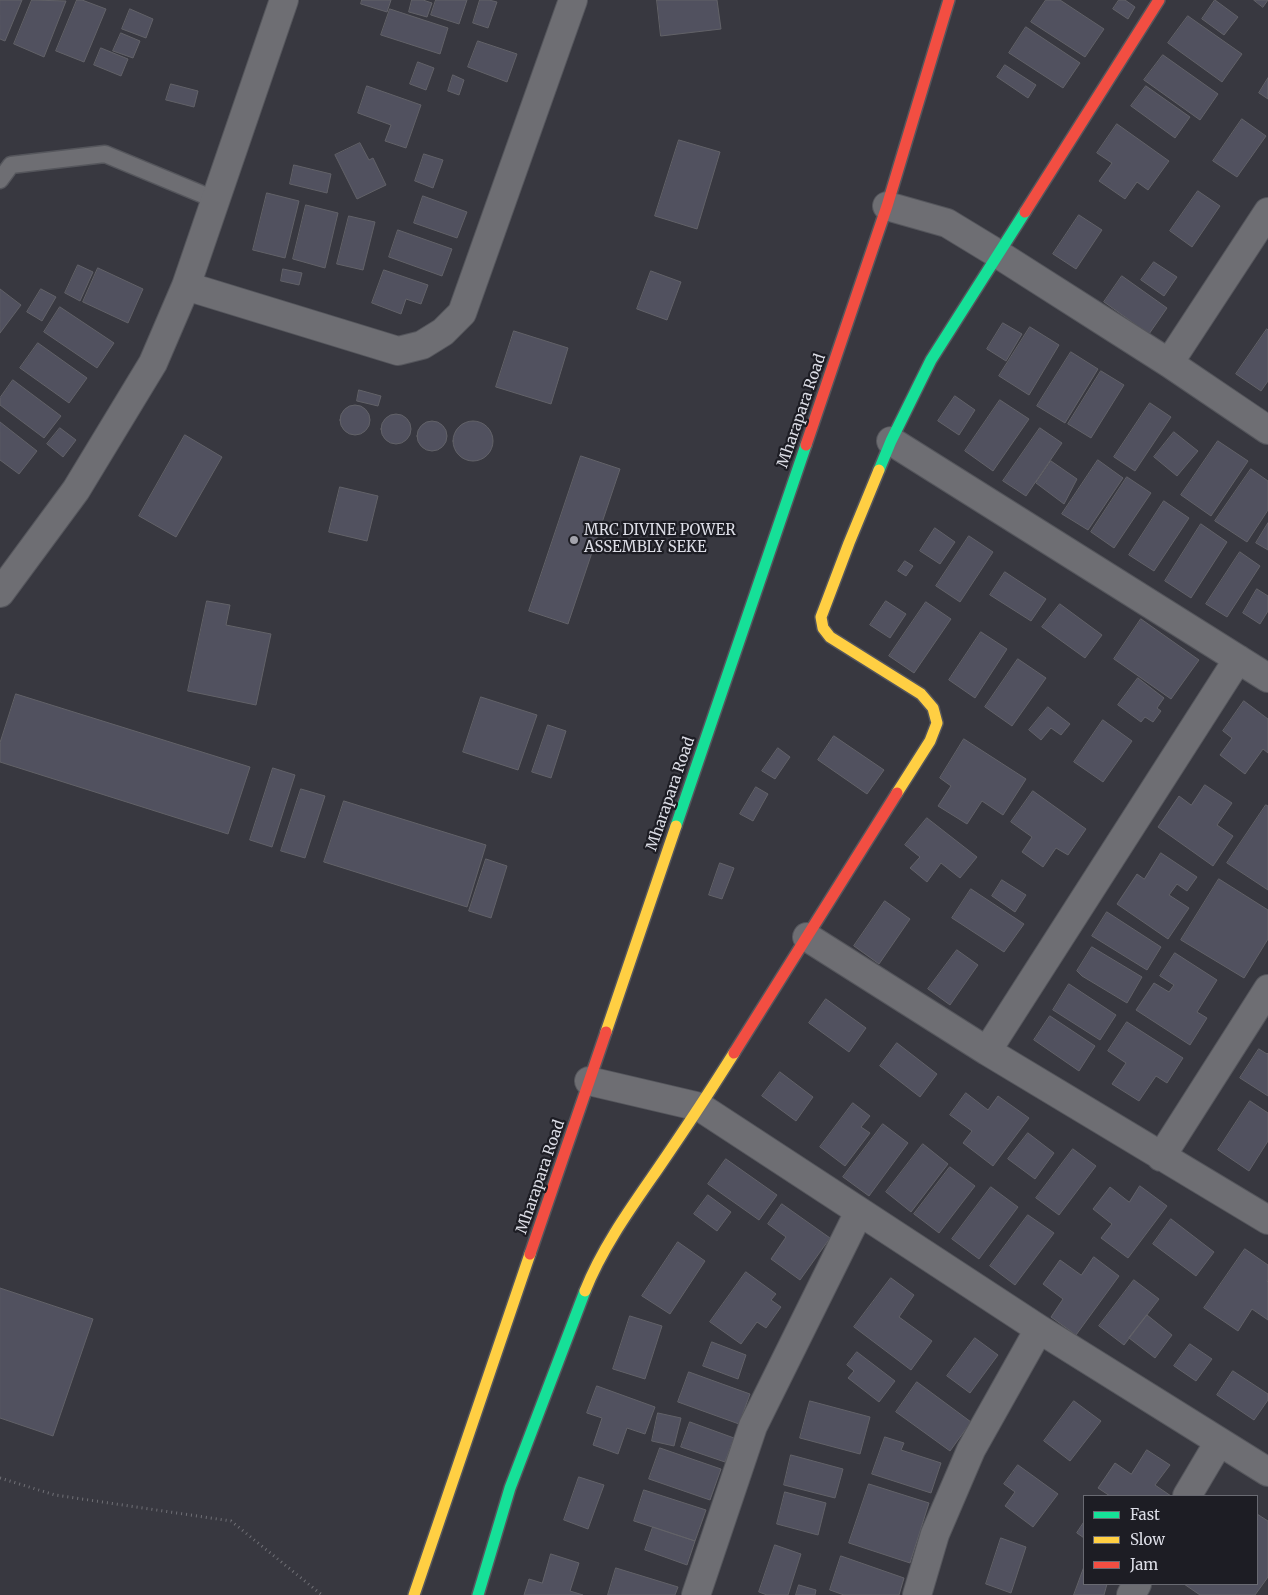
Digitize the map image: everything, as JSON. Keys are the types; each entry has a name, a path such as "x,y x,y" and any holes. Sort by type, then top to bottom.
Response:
{"street":[{"path":"0,593 81,481 153,363 186,286 284,0"},
{"path":"186,286 398,351 422,345 443,332 462,313 573,0"},
{"name":"Mharapara Road","path":"414,1595 887,206 949,0"},
{"path":"478,1595 510,1488 593,1271 626,1215 700,1108 930,741 936,723 933,708 921,694 830,637 823,628 821,617 849,543 892,440 931,360 1159,0"},
{"path":"887,206 947,223 1169,363 1268,430"},
{"path":"1169,363 1268,212"},
{"path":"892,440 1268,678"},
{"path":"987,1051 1238,659"},
{"path":"807,937 987,1051 1268,1220"},
{"path":"1161,1157 1268,989"},
{"path":"589,1081 700,1108 1039,1328 1268,1472"},
{"path":"696,1595 754,1426 859,1212"},
{"path":"917,1595 936,1534 971,1450 1039,1328"},
{"path":"1188,1495 1219,1442"}],"lane":[{"path":"0,180 11,165 106,154 216,200"}],"path":[{"path":"0,1478 55,1495 231,1521 322,1595"}],"building":[{"path":"0,0 22,0 5,41 0,39"},
{"path":"32,0 66,1 44,57 14,44"},
{"path":"77,0 106,9 84,62 56,51"},
{"path":"362,0 391,0 387,12 361,4"},
{"path":"412,0 423,0 432,3 427,17 409,12"},
{"path":"436,0 467,0 459,24 431,15"},
{"path":"480,0 497,2 488,28 473,23"},
{"path":"657,0 717,0 721,29 661,36"},
{"path":"1046,0 1060,0 1104,29 1085,57 1031,22"},
{"path":"1119,0 1125,0 1135,7 1128,19 1113,9"},
{"path":"1215,0 1238,17 1224,35 1202,19"},
{"path":"1254,0 1268,0 1263,7"},
{"path":"130,9 153,19 146,38 122,29"},
{"path":"390,9 448,28 440,54 381,35"},
{"path":"1188,16 1242,54 1222,82 1168,43"},
{"path":"1026,27 1080,63 1063,88 1009,53"},
{"path":"121,33 140,41 133,58 113,51"},
{"path":"478,41 517,54 507,82 468,67"},
{"path":"101,48 128,59 121,76 94,65"},
{"path":"1163,55 1218,94 1200,120 1144,80"},
{"path":"418,62 434,68 426,90 410,84"},
{"path":"1005,65 1036,85 1028,98 997,77"},
{"path":"453,75 464,80 459,95 448,91"},
{"path":"1268,78 1268,99 1259,93"},
{"path":"171,84 198,91 194,107 166,100"},
{"path":"367,86 421,105 406,148 385,141 391,125 358,113"},
{"path":"1146,86 1190,117 1175,138 1131,106"},
{"path":"1242,119 1266,136 1237,177 1213,161"},
{"path":"1117,124 1169,161 1148,190 1137,182 1125,199 1099,181 1112,163 1097,153"},
{"path":"679,140 720,152 697,229 655,216"},
{"path":"360,143 369,160 373,158 386,185 357,199 335,155"},
{"path":"424,154 443,160 433,188 415,181"},
{"path":"294,165 331,174 327,193 290,184"},
{"path":"1198,191 1220,206 1192,247 1170,231"},
{"path":"267,193 299,201 285,258 253,250"},
{"path":"423,196 467,212 457,238 414,223"},
{"path":"306,205 338,213 325,268 293,259"},
{"path":"1079,215 1102,230 1076,269 1053,254"},
{"path":"349,216 375,222 363,270 337,264"},
{"path":"398,230 452,249 442,276 389,257"},
{"path":"1154,262 1177,277 1164,296 1141,280"},
{"path":"78,265 93,272 80,301 65,293"},
{"path":"98,268 143,289 128,323 83,302"},
{"path":"283,269 302,273 299,285 281,281"},
{"path":"384,270 428,285 421,304 406,299 401,314 372,303"},
{"path":"651,271 681,282 667,320 637,309"},
{"path":"1122,276 1167,308 1149,334 1104,302"},
{"path":"0,289 21,305 0,333"},
{"path":"41,289 56,297 42,321 27,312"},
{"path":"60,307 114,343 97,368 44,332"},
{"path":"1003,323 1022,334 1006,361 987,349"},
{"path":"1030,327 1059,345 1029,395 999,376"},
{"path":"1267,329 1268,381 1261,391 1236,374"},
{"path":"514,331 568,348 551,404 496,387"},
{"path":"38,343 87,378 69,403 20,368"},
{"path":"1071,352 1098,369 1065,423 1037,406"},
{"path":"1101,371 1124,385 1091,438 1068,424"},
{"path":"13,380 61,416 44,438 0,405 0,398"},
{"path":"359,390 381,396 378,406 357,401"},
{"path":"955,396 975,410 959,435 938,421"},
{"path":"1000,400 1029,419 993,471 965,451"},
{"path":"1150,403 1171,417 1135,471 1114,457"},
{"path":"355,405 366,409 370,420 366,431 355,435 344,431 340,420 344,409"},
{"path":"396,414 407,418 411,429 407,440 396,444 385,440 381,429 385,418"},
{"path":"432,421 443,425 447,436 443,447 432,451 421,447 417,436 421,425"},
{"path":"477,421 484,424 490,430 493,441 492,449 484,458 477,461 469,461 462,458 454,449 453,437 456,430 465,422"},
{"path":"0,422 37,451 19,474 0,460"},
{"path":"60,428 76,440 63,457 47,444"},
{"path":"1040,428 1062,443 1026,496 1003,481"},
{"path":"1174,432 1198,451 1177,476 1154,457"},
{"path":"185,435 222,457 176,537 139,516"},
{"path":"1218,441 1248,461 1211,516 1181,495"},
{"name":"MRC DIVINE POWER ASSEMBLY SEKE","path":"581,456 620,469 568,624 529,611"},
{"path":"1098,460 1123,478 1088,530 1062,514"},
{"path":"1051,461 1077,479 1064,504 1036,483"},
{"path":"1251,469 1268,481 1268,510 1247,542 1215,521"},
{"path":"1127,477 1151,493 1114,548 1091,532"},
{"path":"340,487 378,496 367,541 329,532"},
{"path":"1164,501 1189,518 1154,571 1129,555"},
{"path":"1268,523 1268,550 1256,543"},
{"path":"1201,524 1227,542 1191,598 1165,581"},
{"path":"935,528 955,542 940,564 920,551"},
{"path":"969,536 993,552 960,602 936,586"},
{"path":"1240,552 1260,566 1227,617 1206,604"},
{"path":"905,561 913,566 906,576 898,571"},
{"path":"1005,572 1046,599 1031,621 990,595"},
{"path":"1257,589 1268,596 1268,611 1260,624 1243,613"},
{"path":"207,601 230,605 226,625 271,634 256,705 188,691"},
{"path":"886,601 906,614 890,638 870,625"},
{"path":"926,602 951,619 914,673 889,656"},
{"path":"1060,604 1102,635 1085,658 1042,627"},
{"path":"1141,619 1199,660 1171,699 1114,659"},
{"path":"981,632 1007,649 975,698 949,680"},
{"path":"1018,659 1046,678 1012,726 985,707"},
{"path":"1138,678 1164,698 1157,708 1161,711 1153,722 1145,717 1141,722 1118,705"},
{"path":"16,694 250,767 228,834 0,762 0,743"},
{"path":"481,697 537,715 518,770 463,752"},
{"path":"1244,701 1268,719 1268,753 1263,749 1245,774 1220,755 1232,738 1223,731"},
{"path":"1048,707 1070,724 1061,735 1051,728 1041,740 1029,730"},
{"path":"1103,720 1132,741 1103,782 1074,762"},
{"path":"548,725 566,731 551,778 532,772"},
{"path":"834,736 884,770 867,794 818,760"},
{"path":"964,739 1026,779 1003,815 982,801 967,824 938,806 951,786 940,778"},
{"path":"778,748 790,757 775,779 762,771"},
{"path":"273,768 295,775 272,847 250,840"},
{"path":"1205,785 1232,803 1217,825 1233,836 1213,866 1158,827 1179,796 1191,805"},
{"path":"756,787 768,794 753,821 740,814"},
{"path":"301,789 325,796 305,858 281,851"},
{"path":"1033,791 1086,829 1068,855 1056,848 1043,867 1022,852 1032,837 1011,822"},
{"path":"344,801 486,845 467,907 324,862"},
{"path":"1266,805 1268,806 1268,890 1227,863"},
{"path":"927,818 977,857 960,878 941,863 927,882 910,868 920,857 905,845"},
{"path":"1161,853 1197,877 1187,891 1177,884 1169,895 1189,908 1168,939 1117,904 1137,874 1144,879"},
{"path":"486,859 507,866 491,918 469,911"},
{"path":"720,863 734,868 722,899 709,895"},
{"path":"1219,879 1268,910 1268,939 1244,978 1181,940"},
{"path":"1002,880 1026,895 1015,912 992,896"},
{"path":"971,889 1024,924 1004,952 952,918"},
{"path":"885,901 910,919 879,964 854,946"},
{"path":"1107,912 1161,947 1147,970 1092,936"},
{"path":"1092,947 1142,977 1127,1003 1082,976 1077,971"},
{"path":"957,950 978,965 950,1005 928,989"},
{"path":"1175,953 1217,980 1197,1012 1207,1018 1190,1045 1136,1010 1154,983 1169,992 1174,985 1160,976"},
{"path":"1069,984 1116,1015 1100,1040 1053,1010"},
{"path":"826,999 866,1028 849,1052 809,1023"},
{"path":"1050,1016 1095,1046 1079,1071 1034,1040"},
{"path":"1127,1022 1183,1058 1167,1083 1156,1076 1139,1101 1112,1084 1126,1063 1108,1051"},
{"path":"897,1043 937,1074 920,1097 880,1066"},
{"path":"1259,1049 1268,1053 1268,1096 1240,1078"},
{"path":"780,1072 813,1097 796,1121 762,1096"},
{"path":"966,1093 988,1110 998,1096 1029,1118 993,1166 963,1143 972,1131 950,1115"},
{"path":"1250,1101 1268,1113 1268,1141 1249,1171 1218,1150"},
{"path":"853,1103 870,1116 861,1127 870,1133 845,1166 820,1147"},
{"path":"883,1124 908,1143 869,1196 843,1177"},
{"path":"1028,1133 1054,1153 1035,1179 1008,1159"},
{"path":"923,1144 948,1164 911,1212 886,1192"},
{"path":"1073,1149 1096,1166 1059,1215 1036,1198"},
{"path":"726,1159 777,1195 759,1220 708,1184"},
{"path":"950,1167 975,1186 939,1233 914,1214"},
{"path":"1140,1186 1167,1206 1128,1258 1101,1238 1112,1224 1093,1209 1110,1187 1129,1202"},
{"path":"991,1187 1018,1207 979,1259 952,1239"},
{"path":"708,1195 731,1212 717,1231 694,1214"},
{"path":"782,1204 830,1238 800,1280 771,1259 786,1237 768,1224"},
{"path":"1028,1215 1054,1233 1015,1285 990,1266"},
{"path":"1171,1219 1214,1252 1196,1276 1153,1244"},
{"path":"678,1242 705,1261 670,1314 642,1296"},
{"path":"1245,1249 1268,1265 1268,1320 1252,1309 1238,1331 1204,1308"},
{"path":"1094,1257 1119,1276 1076,1335 1051,1317 1063,1299 1043,1284 1060,1260 1081,1275"},
{"path":"746,1272 776,1294 771,1300 781,1307 766,1328 757,1322 741,1344 710,1322"},
{"path":"891,1278 914,1295 899,1317 932,1341 911,1370 854,1327"},
{"path":"1134,1280 1159,1299 1124,1345 1099,1326"},
{"path":"0,1288 93,1319 53,1436 0,1418"},
{"path":"1147,1315 1172,1335 1155,1358 1129,1338"},
{"path":"630,1316 662,1326 645,1379 613,1369"},
{"path":"975,1338 998,1355 970,1393 947,1376"},
{"path":"712,1342 746,1355 738,1379 703,1366"},
{"path":"1190,1344 1212,1359 1196,1381 1174,1366"},
{"path":"857,1352 895,1381 879,1402 848,1378 854,1371 847,1365"},
{"path":"1233,1371 1268,1394 1268,1400 1254,1420 1217,1395"},
{"path":"689,1372 750,1394 739,1424 678,1402"},
{"path":"917,1382 971,1422 950,1451 896,1412"},
{"path":"597,1386 655,1407 645,1434 627,1428 618,1454 593,1445 602,1418 587,1413"},
{"path":"810,1401 870,1417 860,1454 800,1438"},
{"path":"1074,1401 1101,1421 1070,1461 1044,1441"},
{"path":"658,1413 681,1418 674,1446 652,1441"},
{"path":"690,1422 734,1438 725,1462 681,1447"},
{"path":"885,1437 904,1443 901,1450 941,1463 931,1493 872,1474"},
{"path":"660,1448 721,1469 710,1500 649,1479"},
{"path":"1147,1450 1170,1465 1155,1485 1170,1495 1108,1495 1098,1488 1115,1463 1131,1474"},
{"path":"791,1455 843,1469 835,1498 784,1485"},
{"path":"1018,1465 1058,1494 1033,1527 1005,1506 1015,1492 1004,1484"},
{"path":"579,1477 604,1485 588,1529 564,1520"},
{"path":"869,1484 929,1503 910,1563 849,1543"},
{"path":"644,1490 706,1510 695,1541 634,1521"},
{"path":"785,1492 826,1503 818,1535 777,1524"},
{"path":"1258,1515 1268,1521 1268,1577 1255,1595 1200,1595 1185,1585 1258,1585"},
{"path":"1083,1524 1083,1537 1077,1533"},
{"path":"653,1527 695,1541 687,1565 645,1550"},
{"path":"1001,1538 1026,1547 1011,1593 986,1584"},
{"path":"775,1545 801,1554 788,1595 767,1595 759,1592"},
{"path":"551,1554 579,1563 570,1591 583,1595 524,1595 529,1579 542,1583"},
{"path":"841,1556 904,1578 899,1595 844,1595 830,1590"},
{"path":"616,1568 678,1587 675,1595 608,1595"},
{"path":"1083,1570 1083,1585 1107,1585 1104,1595 1074,1595"},
{"path":"799,1585 816,1590 815,1595 796,1595"}],"traffic: fast":[{"path":"879,470 891,441 931,360 1025,212"},
{"path":"676,826 806,445"},
{"path":"478,1595 510,1488 585,1291"}],"traffic: slow":[{"path":"879,470 821,617 823,628 830,637 921,694 933,708 937,723 930,741 897,793"},
{"path":"606,1032 676,826"},
{"path":"585,1291 617,1229 734,1053"},
{"path":"414,1595 530,1254"}],"traffic: jam":[{"path":"806,445 887,206 949,0"},
{"path":"1025,212 1159,0"},
{"path":"734,1053 897,793"},
{"path":"530,1254 606,1032"}],"place":[{"name":"MRC DIVINE POWER ASSEMBLY SEKE","path":"574,540"}]}
